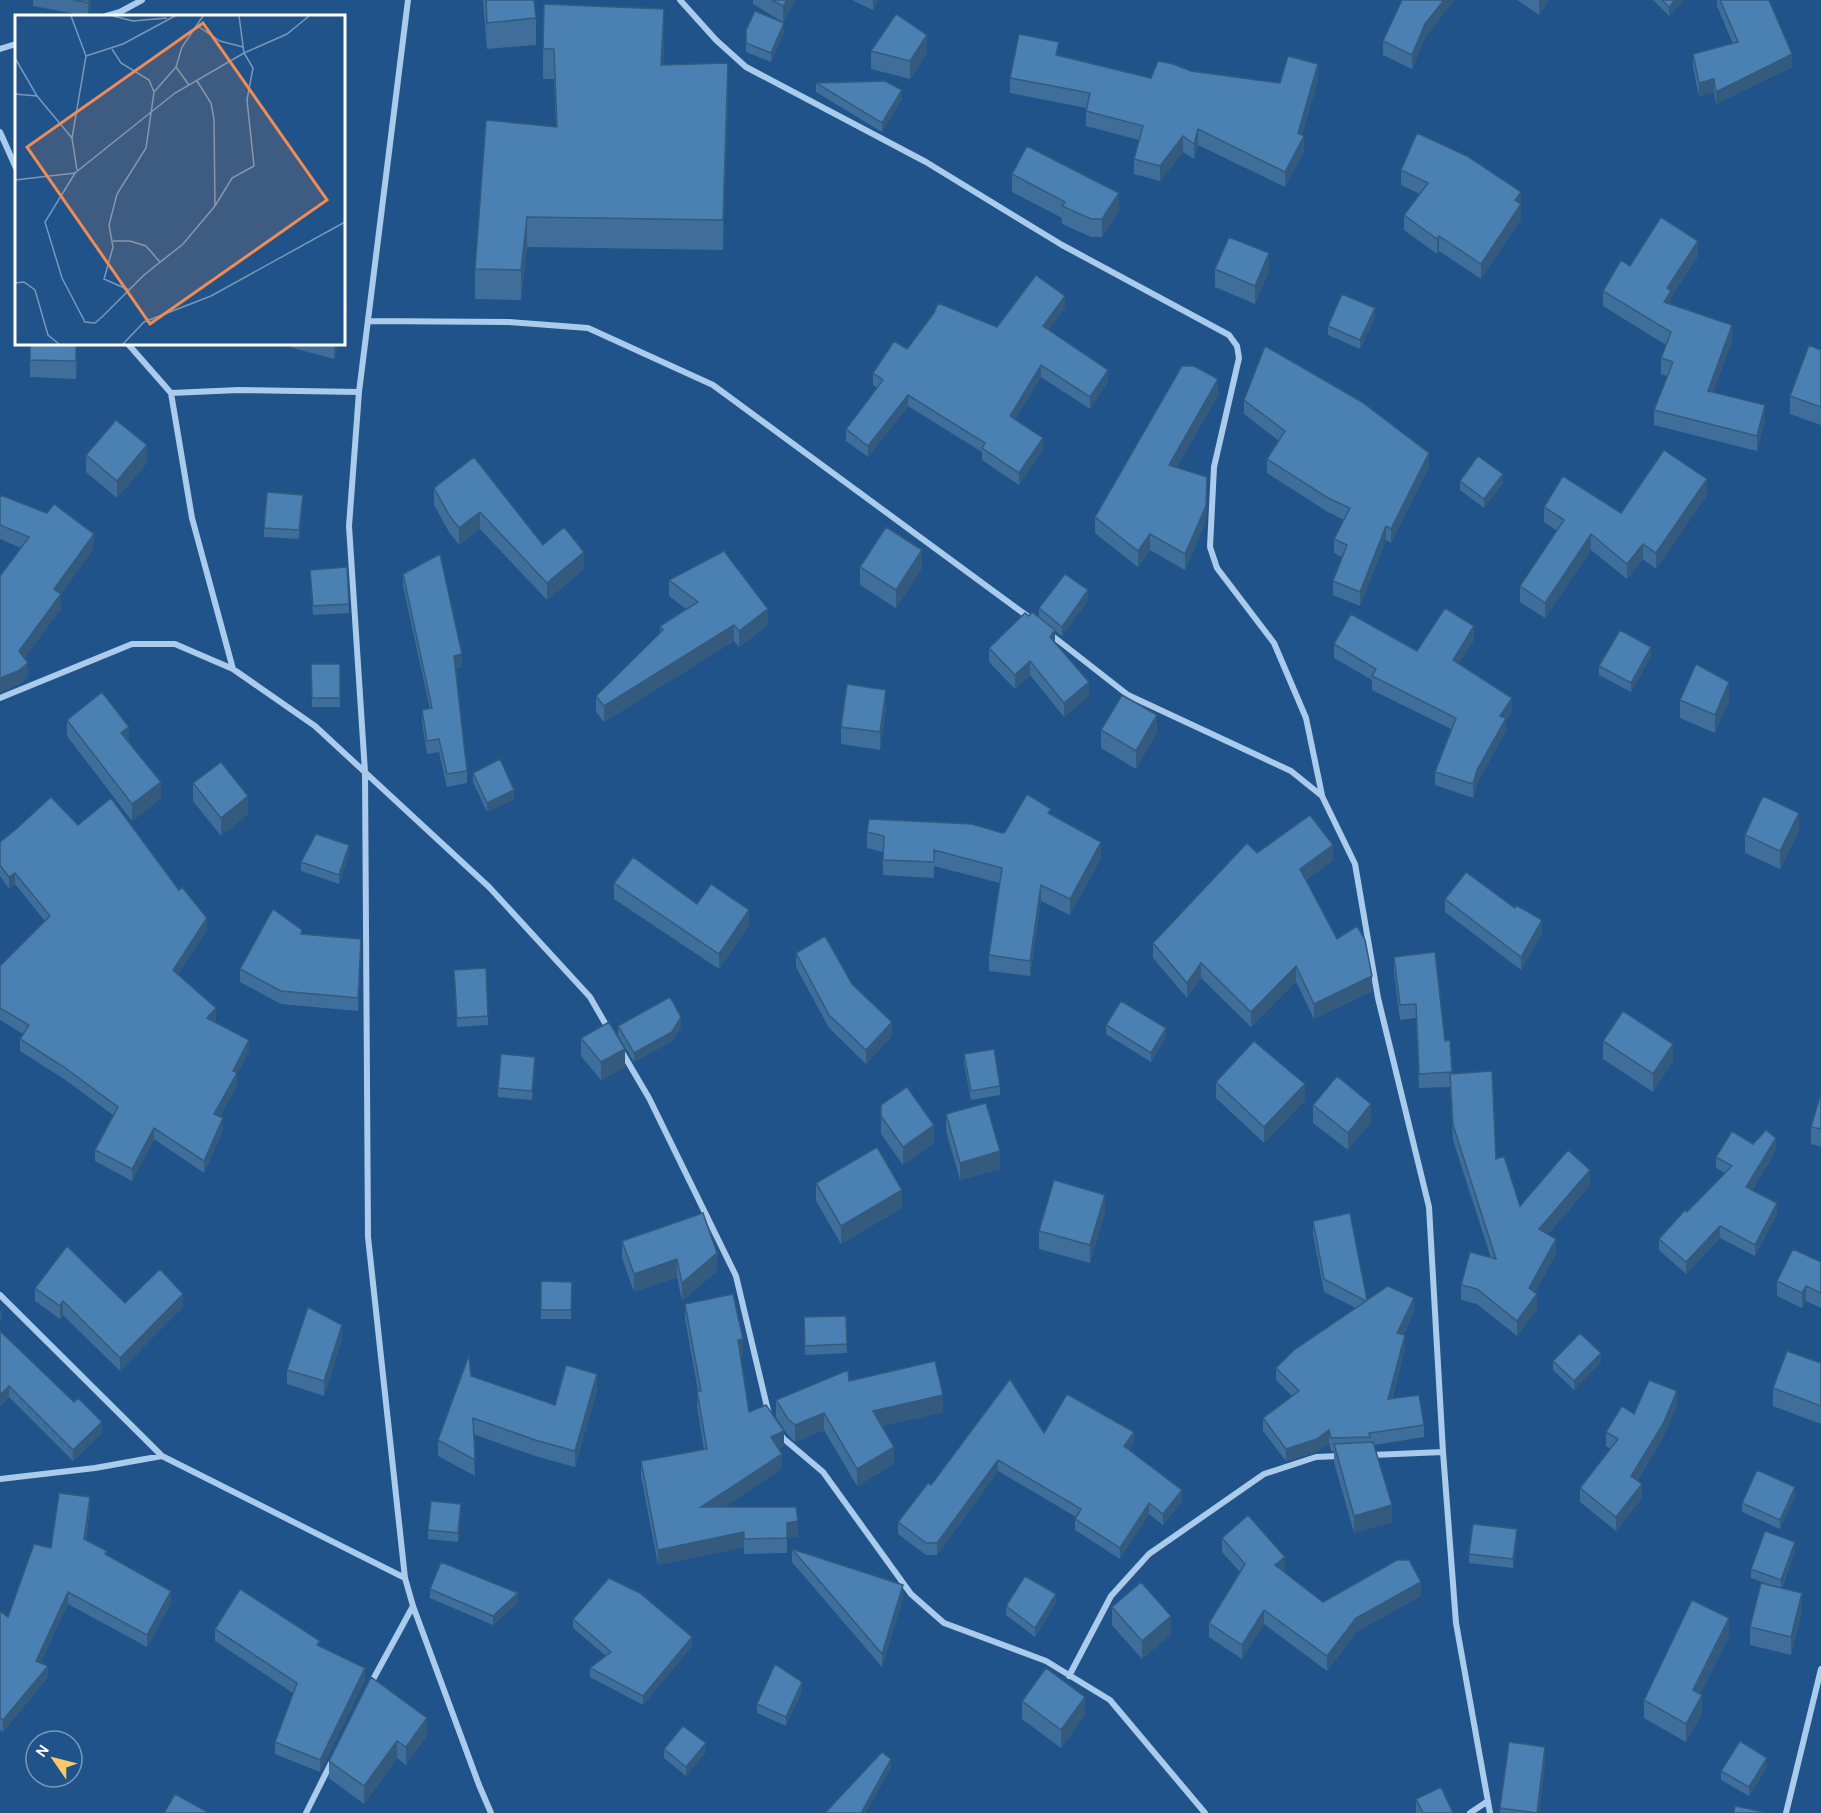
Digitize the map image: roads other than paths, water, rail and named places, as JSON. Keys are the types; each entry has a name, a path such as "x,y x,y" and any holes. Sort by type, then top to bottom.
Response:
{"street":[{"path":"110,15 142,0"},
{"path":"408,0 359,392 349,526 365,772 368,1237 405,1578 478,1785 491,1813"},
{"path":"680,0 716,40 747,67 926,162 1062,245 1229,335 1237,346 1239,358 1214,467 1209,547 1217,568 1274,643 1306,718 1322,796 1355,864 1378,998 1429,1207 1443,1452 1456,1623 1490,1813"},
{"path":"0,49 15,44"},
{"path":"0,132 15,166"},
{"path":"369,321 508,322 588,328 713,385 1034,621"},
{"path":"129,345 171,393 192,518 233,669"},
{"path":"171,393 239,390 359,392"},
{"path":"1044,628 1128,695 1291,771 1322,796"},
{"path":"0,698 132,644 175,644 233,669 315,726 489,887 590,997 613,1037"},
{"path":"619,1047 649,1098 736,1276 769,1416 784,1439 823,1472 911,1594 944,1623 1046,1661 1110,1700 1205,1813"},
{"path":"0,1295 162,1456 405,1578"},
{"path":"1362,1455 1443,1452"},
{"path":"0,1479 95,1468 162,1456"},
{"path":"1069,1676 1111,1596 1149,1554 1264,1474 1316,1457 1350,1456"},
{"path":"364,1697 413,1606"},
{"path":"1786,1813 1821,1669"},
{"path":"306,1813 338,1750"},
{"path":"1470,1813 1488,1802"}]}
